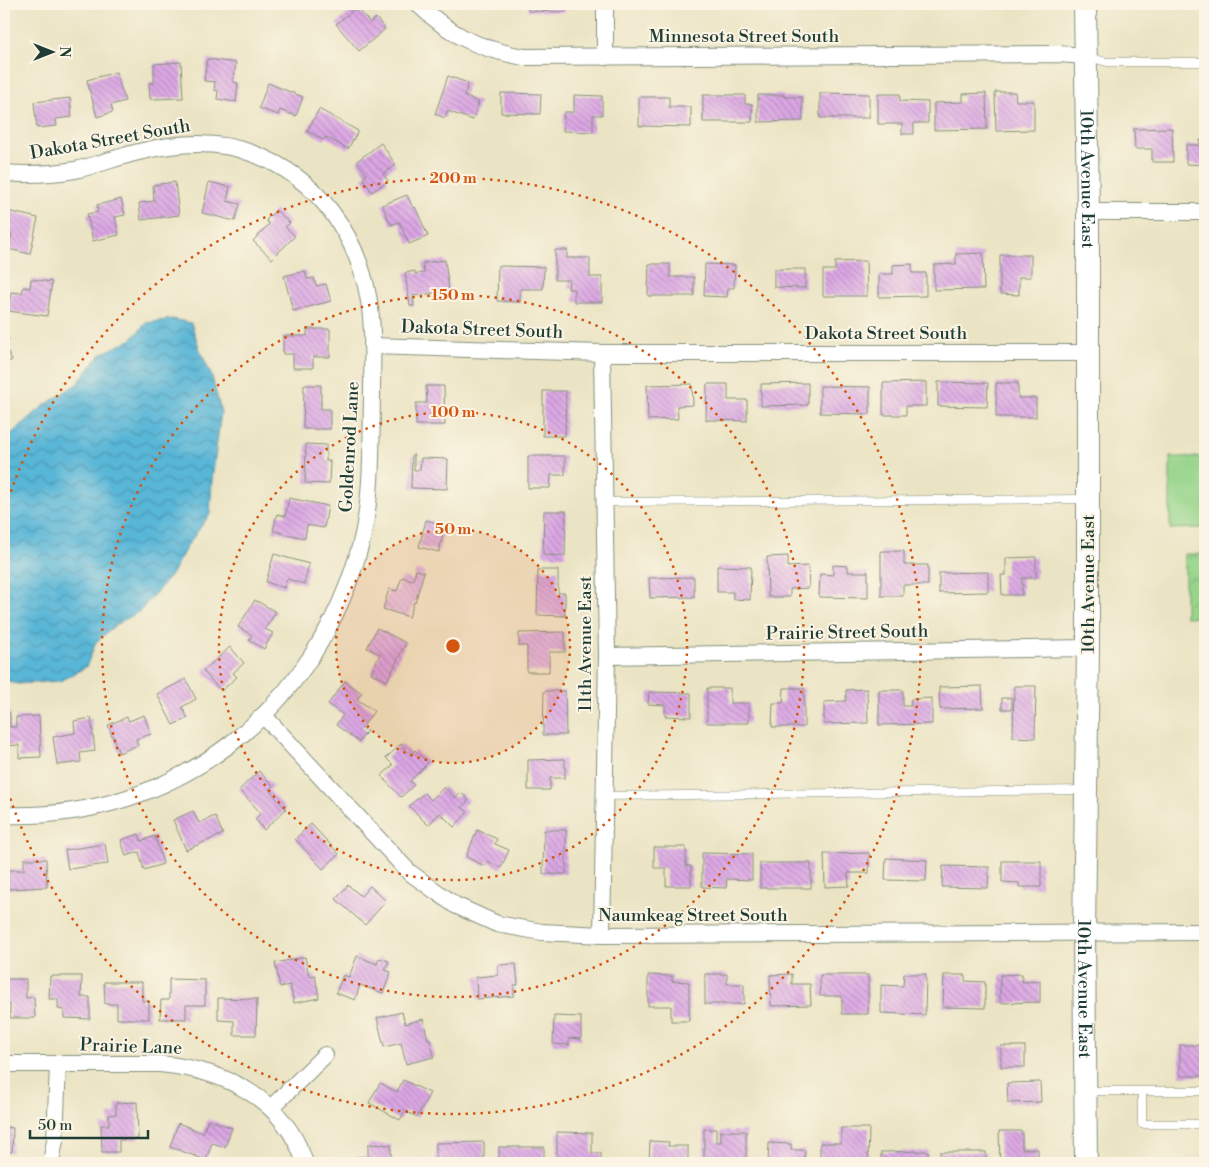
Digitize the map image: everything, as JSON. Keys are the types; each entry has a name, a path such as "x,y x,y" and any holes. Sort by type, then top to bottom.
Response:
{"main road":[{"name":"10th Avenue East","path":"1085,4 1088,212 1088,648 1084,933 1086,1163"}],"street":[{"name":"Minnesota Street South","path":"418,4 453,33 475,45 524,57 1049,54 1085,56"},
{"path":"605,4 605,57"},
{"name":"Dakota Street South","path":"4,173 51,173 77,169 142,151 191,143 235,148 257,155 283,167 319,196 337,218 352,244 362,267 370,303 372,346 602,353 1088,353"},
{"path":"1088,212 1205,212"},
{"name":"Goldenrod Lane","path":"4,815 45,815 71,812 123,800 183,776 212,758 264,716 303,670 339,607 354,566 363,533 371,478 372,346"},
{"name":"11th Avenue East","path":"602,353 606,656 602,936"},
{"name":"Prairie Street South","path":"606,656 1088,648"},
{"name":"Naumkeag Street South","path":"264,716 409,872 455,905 497,924 542,932 602,936 1205,932"},
{"path":"271,1108 326,1055"},
{"name":"Prairie Lane","path":"4,1064 160,1064 196,1068 221,1076 240,1085 271,1108 291,1132 305,1163"},
{"path":"51,1163 55,1140 58,1064"}],"lane":[{"path":"1085,56 1107,62 1205,62"},
{"path":"604,502 1088,499"},
{"path":"604,796 1086,790"},
{"path":"1085,1092 1205,1091"},
{"path":"1142,1092 1142,1124 1205,1124"}],"green space":[{"path":"1170,457 1205,457 1205,528 1170,529"},
{"path":"1185,554 1205,554 1205,616 1185,617"}],"water":[{"path":"173,319 191,323 212,377 221,412 212,480 210,514 187,546 171,575 140,611 117,624 96,642 86,667 61,681 18,684 4,680 4,436 11,434 45,405 77,384 101,354 132,339 146,323"}],"building":[{"path":"528,4 565,4 565,12 528,11"},
{"path":"822,4 866,4 866,7 822,6"},
{"path":"878,4 925,4 925,8 877,7"},
{"path":"357,7 370,23 376,18 385,29 359,51 336,24"},
{"path":"207,59 236,63 233,82 238,83 236,102 217,99 218,91 214,90 215,82 204,81"},
{"path":"181,62 183,98 150,99 149,83 154,83 154,64"},
{"path":"116,72 125,101 111,105 113,112 97,117 87,80"},
{"path":"448,76 468,83 464,96 479,102 473,120 447,111 445,118 435,114"},
{"path":"268,83 303,97 296,116 280,110 278,115 259,108"},
{"path":"4,88 9,89 5,110 4,110"},
{"path":"995,92 1015,92 1016,101 1034,101 1034,130 996,131"},
{"path":"501,93 541,94 540,114 501,113"},
{"path":"820,93 869,94 869,118 820,118"},
{"path":"986,93 987,129 934,130 934,103 963,102 963,94"},
{"path":"878,94 900,94 900,101 928,102 928,123 914,123 914,134 902,134 902,124 878,124"},
{"path":"574,95 602,96 602,115 593,115 593,132 563,131 564,112 574,112"},
{"path":"703,95 745,95 745,104 752,104 752,122 703,122"},
{"path":"758,95 802,97 803,121 758,122"},
{"path":"639,97 669,97 669,107 691,107 691,127 639,126"},
{"path":"70,98 72,117 56,119 57,126 37,128 34,102"},
{"path":"319,109 358,131 348,149 326,137 324,140 307,131"},
{"path":"1172,128 1173,162 1152,162 1152,149 1135,149 1134,129"},
{"path":"1200,140 1205,141 1205,165 1186,164 1186,145 1200,145"},
{"path":"381,143 396,165 383,174 388,181 372,192 363,178 367,175 357,161"},
{"path":"175,182 179,215 141,220 139,203 154,201 153,185"},
{"path":"209,182 230,187 227,201 240,204 235,221 202,213"},
{"path":"407,195 413,208 415,207 428,236 409,244 399,222 391,225 382,205"},
{"path":"121,199 125,215 115,217 119,235 93,241 87,214 98,212 97,205"},
{"path":"276,210 290,223 285,227 295,236 272,259 253,241 269,224 266,220"},
{"path":"7,211 38,218 30,254 8,249 12,234 4,233"},
{"path":"555,250 567,250 567,258 590,258 590,277 602,277 602,302 574,302 574,289 568,289 569,280 555,280"},
{"path":"983,253 984,289 934,290 934,265 956,264 956,254"},
{"path":"1000,255 1031,255 1031,277 1019,277 1019,295 1000,294"},
{"path":"445,260 449,291 413,296 414,306 410,306 405,273 415,271 415,274 424,273 423,263"},
{"path":"866,261 867,296 823,296 823,270 835,270 835,262"},
{"path":"649,264 670,264 670,277 694,277 694,296 648,296"},
{"path":"705,264 735,265 734,288 728,288 727,297 704,296"},
{"path":"912,264 912,273 926,273 926,296 879,297 879,274 893,274 893,265"},
{"path":"498,266 544,267 543,289 520,289 520,302 497,301"},
{"path":"774,269 805,269 805,288 774,287"},
{"path":"305,271 307,279 314,278 316,286 326,284 331,301 293,311 284,276"},
{"path":"31,279 52,282 47,316 8,311 11,292 22,293 23,287 30,288"},
{"path":"307,329 330,329 330,357 313,357 313,368 293,368 293,354 283,354 283,336 307,336"},
{"path":"4,331 9,340 4,343"},
{"path":"4,344 12,360 4,364"},
{"path":"926,382 926,406 906,406 906,415 883,415 883,383"},
{"path":"938,382 988,383 987,407 938,406"},
{"path":"808,383 808,405 761,406 761,384"},
{"path":"996,383 1018,383 1018,398 1036,398 1036,417 996,417"},
{"path":"692,384 693,405 677,406 678,419 648,420 647,385"},
{"path":"707,384 728,384 728,400 747,400 747,421 706,420"},
{"path":"304,385 321,385 321,409 330,409 330,429 303,429"},
{"path":"426,386 444,386 445,425 416,425 416,403 427,403"},
{"path":"820,386 870,387 870,414 820,413"},
{"path":"543,391 566,391 565,436 543,436"},
{"path":"306,444 326,445 326,461 330,461 329,484 305,483"},
{"path":"412,455 414,455 414,470 420,470 421,458 448,459 447,489 411,488"},
{"path":"528,456 565,456 565,475 551,475 550,488 528,488"},
{"path":"289,498 328,506 324,528 307,525 305,538 273,531 277,514 285,516"},
{"path":"544,511 566,511 565,556 543,555"},
{"path":"426,520 445,525 439,552 419,547"},
{"path":"881,551 904,551 904,565 928,565 928,585 903,585 903,596 881,596"},
{"path":"274,554 309,564 304,584 287,579 284,588 266,582"},
{"path":"788,556 788,567 808,566 809,588 790,589 790,597 768,597 767,557"},
{"path":"1036,557 1036,578 1022,578 1022,595 1002,595 1001,575 1006,575 1006,558"},
{"path":"833,565 848,566 848,572 868,572 868,598 819,597 820,574 833,575"},
{"path":"717,566 751,567 750,600 733,599 733,592 717,592"},
{"path":"416,570 424,572 409,617 383,609 389,589 397,591 402,577 413,580"},
{"path":"538,570 558,570 558,593 565,593 565,616 537,615"},
{"path":"988,572 988,592 939,593 939,573"},
{"path":"694,577 694,597 650,598 649,578"},
{"path":"255,600 276,612 265,629 273,633 264,649 249,640 252,635 238,627"},
{"path":"377,628 406,643 387,681 371,673 380,654 367,648"},
{"path":"565,632 565,652 549,652 549,672 527,672 527,646 519,646 519,633"},
{"path":"230,647 244,663 233,673 237,677 221,691 203,671"},
{"path":"186,679 196,699 182,707 188,718 173,725 157,694"},
{"path":"345,681 362,693 357,699 374,711 362,728 367,731 359,742 336,725 343,715 328,704"},
{"path":"982,686 983,708 940,709 939,687"},
{"path":"1014,686 1036,686 1035,738 1013,737"},
{"path":"707,688 730,688 730,703 749,703 749,723 707,723"},
{"path":"784,688 804,688 804,727 772,727 773,703 783,703"},
{"path":"867,689 868,723 824,724 824,702 846,701 846,690"},
{"path":"879,690 903,690 903,706 911,706 911,699 932,698 932,724 879,725"},
{"path":"544,691 565,691 566,735 543,735"},
{"path":"649,692 691,693 691,717 665,716 665,705 648,704"},
{"path":"1002,698 1012,698 1012,709 1002,709"},
{"path":"4,713 10,713 10,727 16,727 16,717 39,716 41,757 19,758 19,745 4,746"},
{"path":"144,715 151,734 136,739 138,745 119,753 108,725 127,717 129,721"},
{"path":"91,718 95,751 80,753 81,762 57,765 53,737 75,733 74,721"},
{"path":"401,744 411,754 415,750 428,763 410,781 414,785 401,797 381,776 393,765 386,758"},
{"path":"565,759 565,778 550,778 550,790 528,790 528,760"},
{"path":"259,771 273,786 269,790 286,809 264,830 255,819 261,813 239,790"},
{"path":"444,787 455,798 461,793 469,800 462,807 468,812 454,827 440,813 428,825 409,806 424,793 431,800"},
{"path":"193,811 199,823 215,816 223,834 186,850 173,820"},
{"path":"311,824 339,854 323,869 295,839"},
{"path":"477,830 497,839 495,844 509,850 501,868 487,861 485,866 466,857"},
{"path":"544,830 566,830 566,874 543,874"},
{"path":"139,834 141,841 155,836 163,864 144,870 139,852 126,856 121,840"},
{"path":"105,844 108,864 68,869 65,850"},
{"path":"654,847 686,847 686,866 691,866 691,886 666,886 666,868 654,868"},
{"path":"702,853 752,854 752,880 727,879 726,888 702,887"},
{"path":"869,853 869,873 848,873 849,886 825,887 824,854"},
{"path":"886,858 927,860 926,881 885,880"},
{"path":"24,859 46,859 47,887 8,889 8,870 24,870"},
{"path":"1002,861 1041,861 1041,887 1019,887 1019,883 1002,882"},
{"path":"760,863 811,863 811,888 760,888"},
{"path":"943,866 989,867 988,888 942,887"},
{"path":"348,885 361,896 370,886 386,901 365,925 336,899"},
{"path":"357,956 377,964 379,958 389,961 385,970 391,972 383,993 360,985 355,1000 336,993 343,975 349,977"},
{"path":"305,957 309,976 315,975 319,998 294,1003 290,985 280,987 275,963"},
{"path":"516,964 518,985 514,985 514,996 477,999 476,977 498,975 498,965"},
{"path":"705,974 727,974 727,984 744,984 744,1004 705,1004"},
{"path":"792,974 792,984 810,984 811,1005 771,1006 770,975"},
{"path":"904,974 926,974 925,1015 881,1013 881,985 903,986"},
{"path":"1022,974 1022,982 1040,981 1040,1002 1000,1003 1000,975"},
{"path":"648,975 672,976 672,981 689,982 689,1021 671,1021 671,1006 648,1006"},
{"path":"820,975 868,975 868,1014 842,1014 842,996 820,996"},
{"path":"944,975 965,975 965,981 985,982 985,1008 943,1007"},
{"path":"50,976 82,976 81,997 90,997 90,1019 64,1018 64,1010 58,1009 58,999 49,999"},
{"path":"4,979 26,979 26,998 34,997 35,1018 10,1018 10,1004 4,1004"},
{"path":"169,979 205,980 205,1005 186,1005 186,1019 160,1019 161,1000 169,1000"},
{"path":"104,982 142,982 142,1001 149,1001 149,1019 117,1019 117,1004 105,1004"},
{"path":"218,998 257,999 256,1035 234,1035 234,1021 218,1020"},
{"path":"402,1012 405,1024 423,1019 434,1057 406,1064 401,1043 384,1047 377,1018"},
{"path":"554,1016 581,1017 581,1039 569,1038 569,1045 553,1044"},
{"path":"1180,1045 1205,1045 1205,1076 1180,1076"},
{"path":"1001,1046 1025,1046 1025,1067 1001,1067"},
{"path":"403,1080 430,1093 417,1117 405,1111 400,1120 369,1103 380,1083 397,1092"},
{"path":"1040,1082 1041,1102 1008,1103 1007,1083"},
{"path":"137,1102 138,1139 119,1140 119,1152 102,1152 101,1125 109,1125 109,1115 116,1114 116,1103"},
{"path":"208,1119 232,1128 225,1147 212,1143 206,1160 170,1147 178,1123 203,1133"},
{"path":"4,1127 13,1128 12,1152 4,1152"},
{"path":"841,1128 869,1128 868,1163 820,1163 820,1143 841,1143"},
{"path":"704,1129 716,1129 716,1142 721,1142 721,1131 746,1131 746,1163 704,1163"},
{"path":"999,1131 1022,1131 1022,1149 1038,1149 1038,1163 1000,1163"},
{"path":"557,1132 592,1133 592,1153 601,1153 601,1163 568,1163 568,1158 557,1157"},
{"path":"650,1141 669,1142 668,1146 688,1146 688,1163 649,1163"},
{"path":"484,1142 484,1163 436,1163 436,1143"},
{"path":"769,1143 791,1144 791,1150 805,1150 804,1163 768,1163"},
{"path":"368,1144 391,1145 391,1163 355,1163 355,1157 368,1157"},
{"path":"499,1147 544,1147 544,1163 499,1163"},
{"path":"928,1151 928,1163 881,1163 881,1152"},
{"path":"940,1152 986,1152 986,1163 940,1163"}]}
